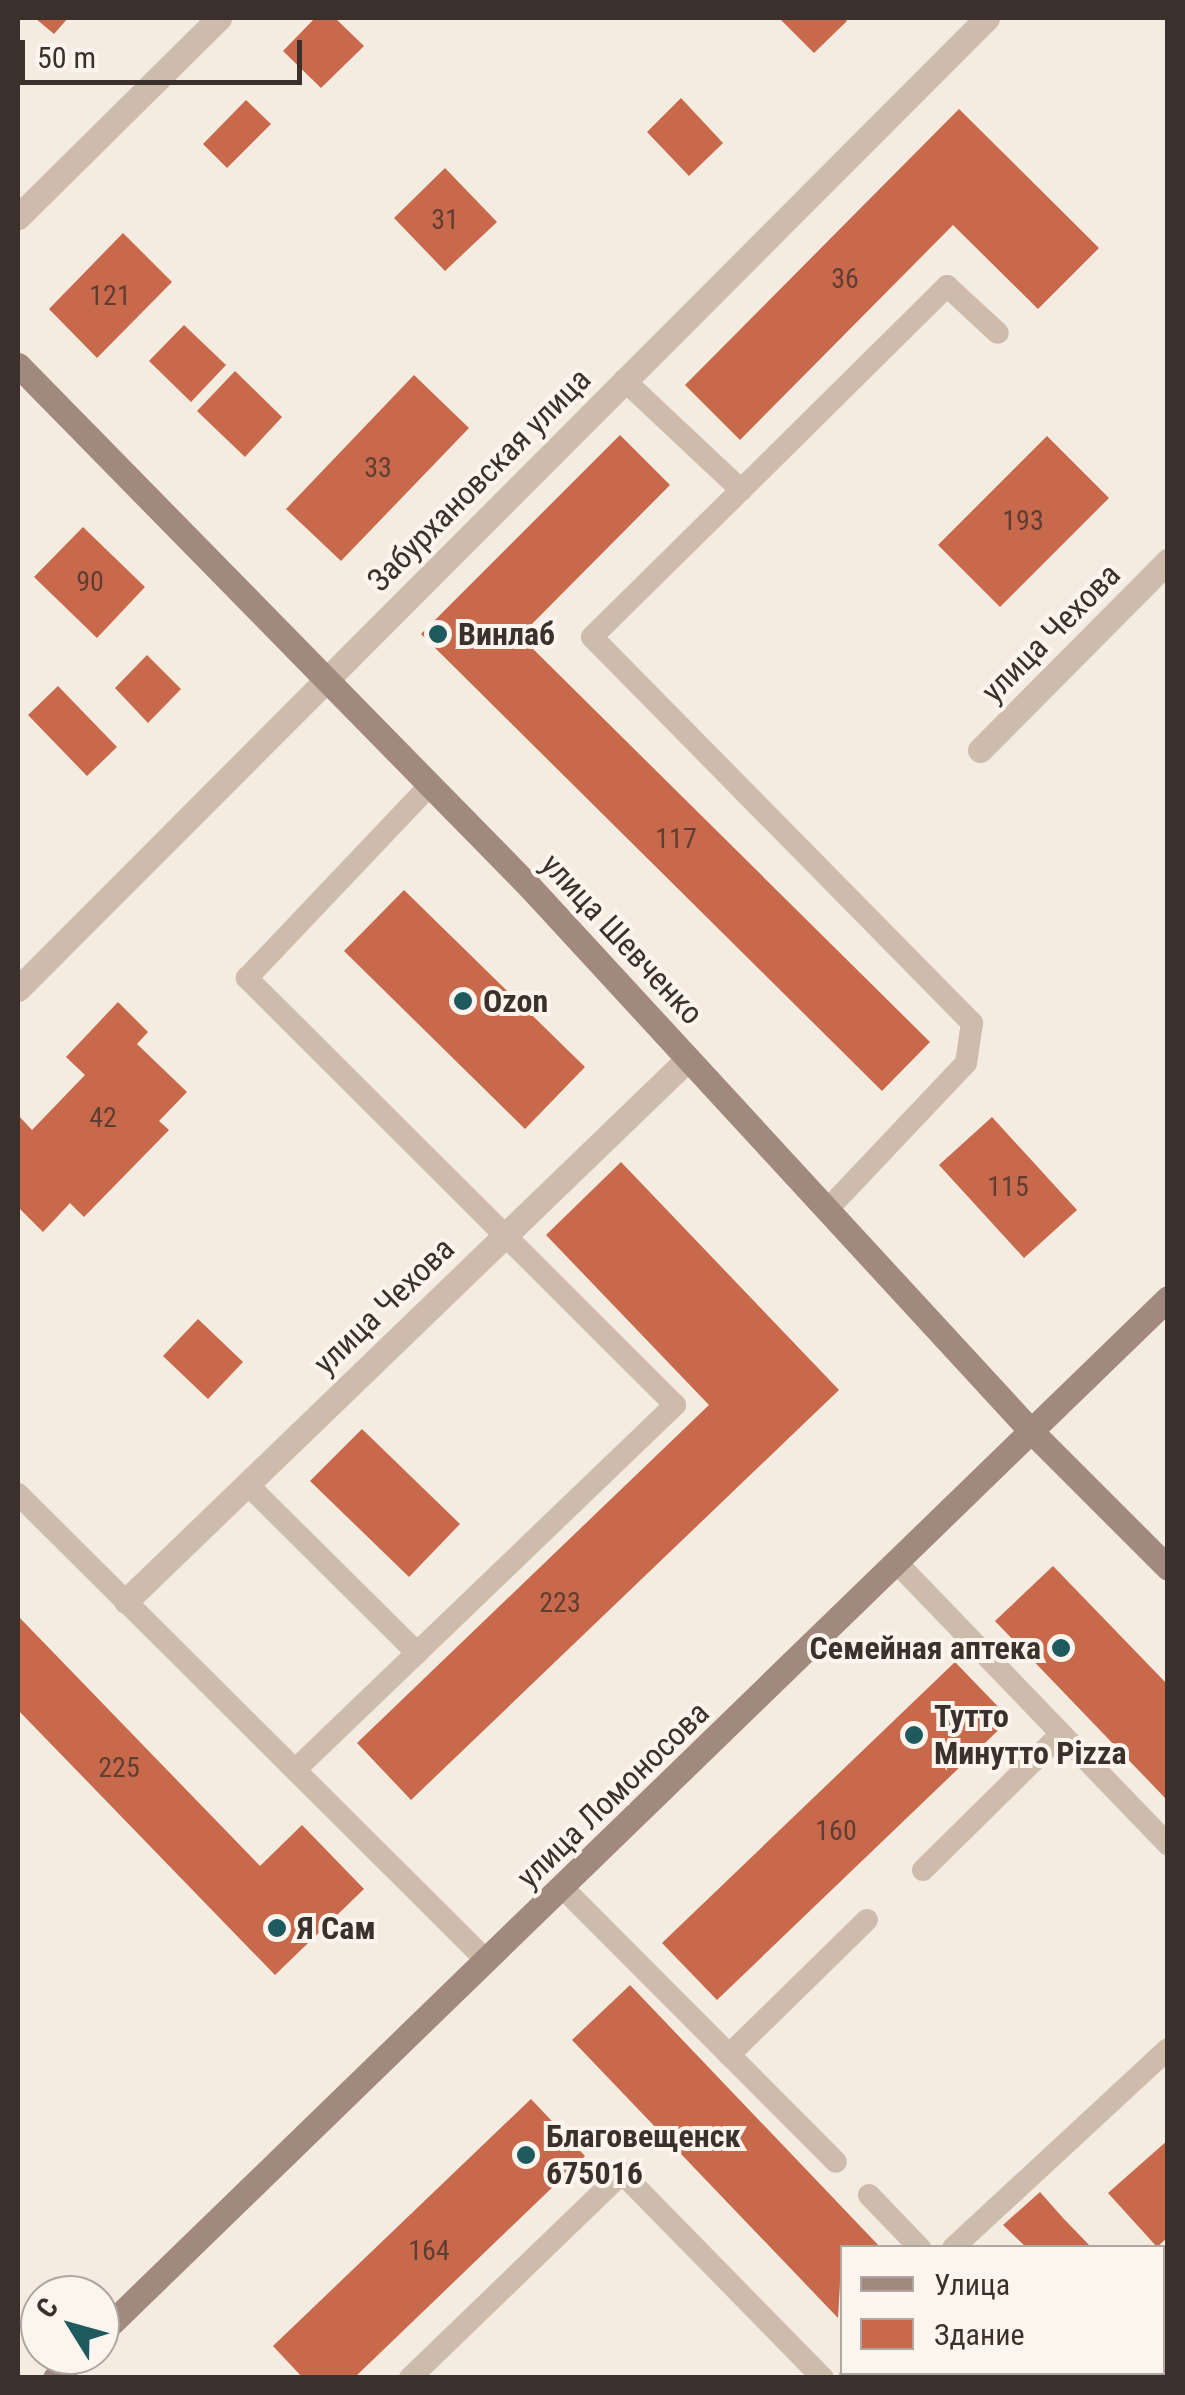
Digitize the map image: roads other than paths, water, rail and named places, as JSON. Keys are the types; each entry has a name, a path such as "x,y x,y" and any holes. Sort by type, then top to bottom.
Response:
{"street":[{"path":"18,218 220,18"},
{"name":"Забурхановская улица","path":"18,989 987,18"},
{"name":"улица Шевченко","path":"18,366 430,785 1032,1432 1168,1568"},
{"name":"улица Чехова","path":"980,750 1168,561"},
{"name":"улица Чехова","path":"126,1602 688,1058"},
{"name":"улица Ломоносова","path":"120,2315 564,1889 1168,1298"}],"lane":[{"path":"827,1210 966,1064 972,1023 592,637 948,286 998,333"},
{"path":"624,380 741,490"},
{"path":"295,1770 675,1405 508,1232 247,978 430,785"},
{"path":"247,1484 417,1653"},
{"path":"18,1494 486,1960"},
{"path":"897,1564 1168,1845"},
{"path":"924,1870 1061,1734"},
{"path":"564,1889 836,2162"},
{"path":"730,2055 867,1920"},
{"path":"956,2245 1168,2049"},
{"path":"410,2378 622,2173 823,2378"},
{"path":"869,2195 917,2245"}],"place":[{"name":"Винлаб","path":"438,634"},
{"name":"Ozon","path":"463,1001"},
{"name":"Семейная аптека","path":"1061,1648"},
{"name":"Тутто Минутто Pizza","path":"914,1735"},
{"name":"Я Сам","path":"277,1928"},
{"name":"Благовещенск 675016","path":"526,2155"}]}
